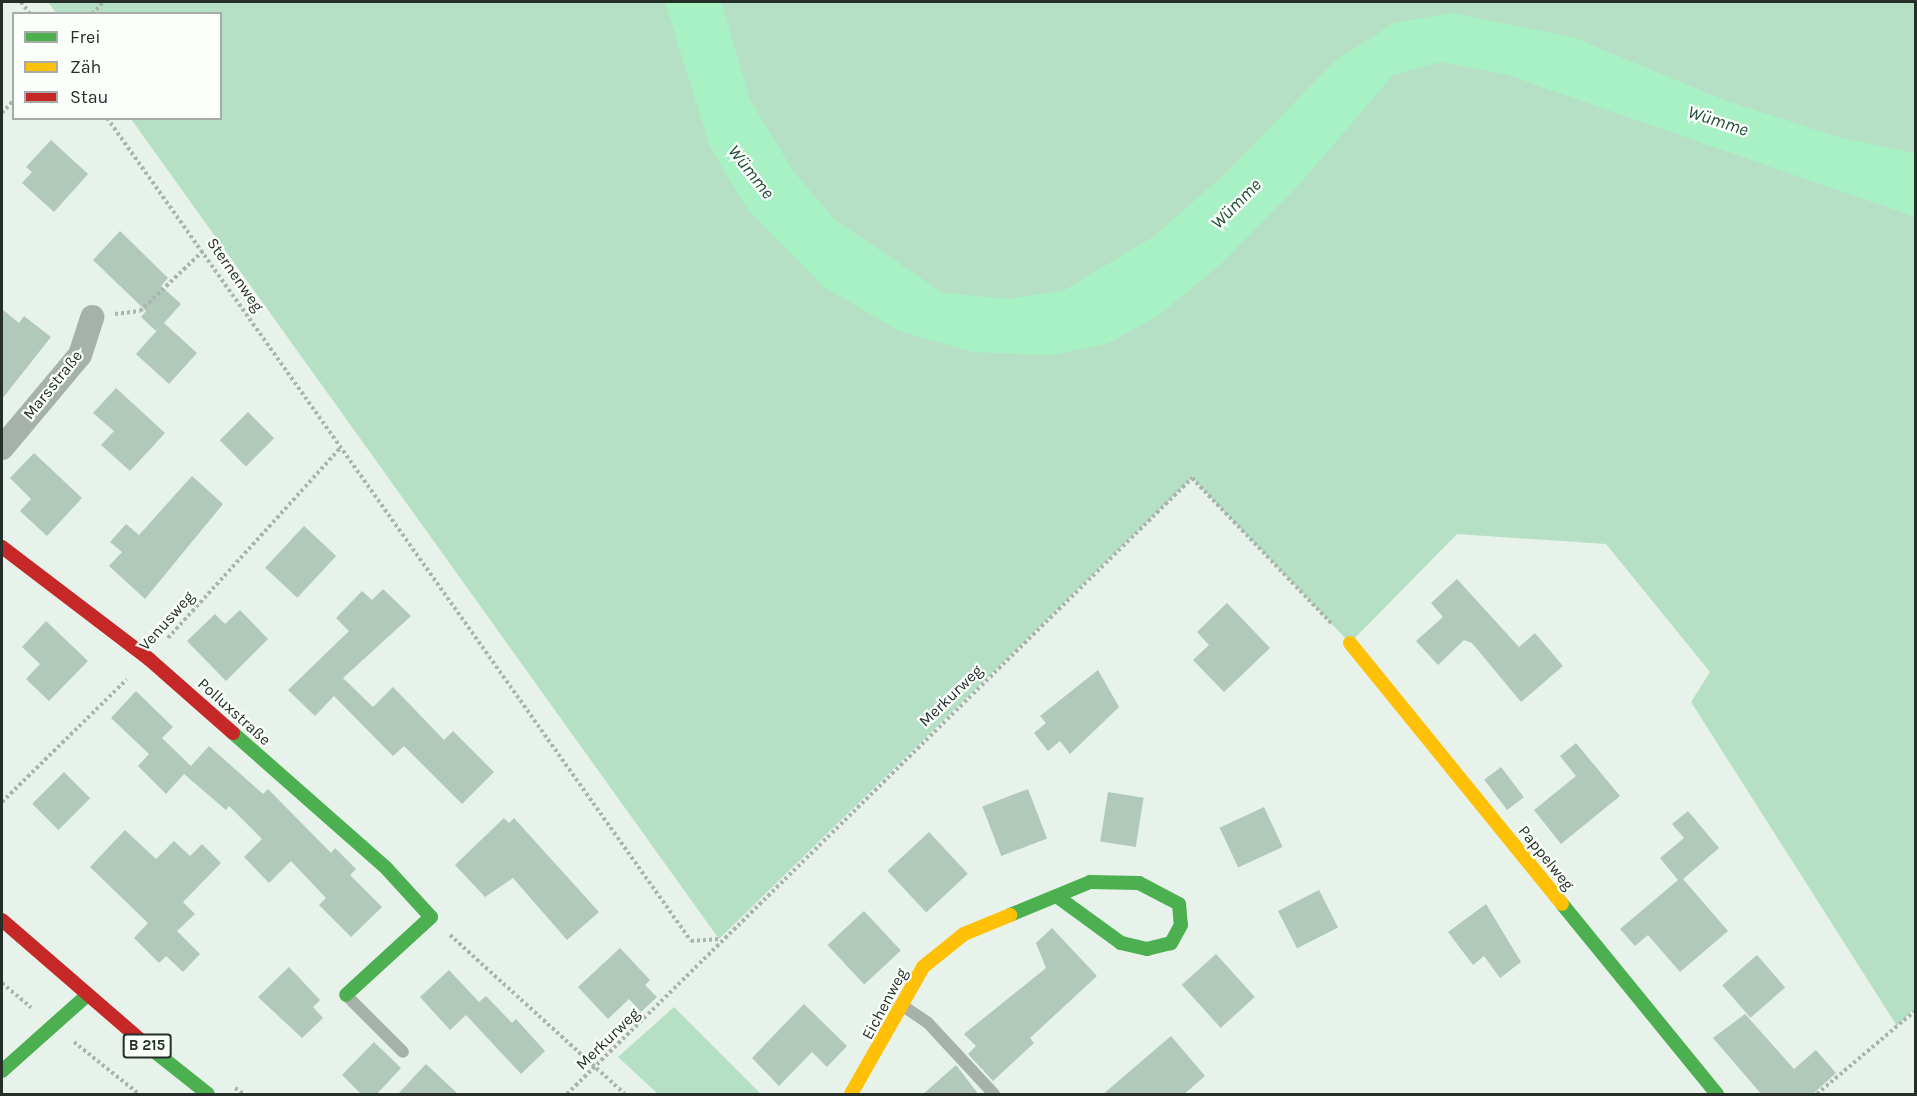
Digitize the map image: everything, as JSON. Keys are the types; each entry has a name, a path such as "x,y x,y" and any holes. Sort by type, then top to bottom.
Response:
{"street":[{"name":"Marsstraße","path":"2,447 80,355 92,317"},
{"name":"Polluxstraße","path":"2,547 149,659 387,869 431,917"},
{"name":"Pappelweg","path":"1350,643 1717,1095"},
{"name":"Eichenweg","path":"851,1095 923,967 964,934 1090,882 1139,884 1179,904 1181,925 1172,943 1147,949 1121,942 1058,897"},
{"path":"346,995 431,917"},
{"name":"B 215","path":"2,920 86,997 208,1095"},
{"name":"B 215","path":"2,942 86,997"},
{"path":"2,1071 86,997"}],"lane":[{"path":"346,995 403,1052"},
{"path":"902,1005 927,1023 994,1095"}],"path":[{"name":"Sternenweg","path":"108,120 692,941 719,939"},
{"path":"92,317 141,311 203,251"},
{"name":"Venusweg","path":"2,802 149,659 341,447"},
{"name":"Merkurweg","path":"567,1095 681,987 719,939 1192,478 1350,643"},
{"path":"431,917 625,1095"},
{"path":"1817,1095 1916,1010"}],"shaded area":[{"path":"48,2 1915,2 1915,1008 1897,1026 1691,702 1710,672 1606,544 1457,534 1350,643 1192,478 719,939 132,120 222,120 222,12 55,12"},
{"path":"674,1007 761,1094 658,1094 618,1057"}],"water":[{"name":"Wümme","path":"665,2 721,2 750,100 793,171 835,220 943,293 1008,299 1063,291 1153,237 1225,174 1335,61 1394,23 1452,13 1572,37 1724,100 1841,138 1915,153 1915,217 1505,74 1440,62 1393,75 1304,179 1221,264 1159,315 1109,343 1052,355 973,352 900,331 824,287 748,210 710,147"}],"building":[{"path":"51,140 88,174 54,212 22,183 32,172 26,167"},
{"path":"120,231 168,278 161,286 181,304 164,323 197,353 169,384 136,354 161,326 156,331 141,317 146,311 93,260"},
{"path":"2,309 19,323 24,316 51,337 2,399"},
{"path":"116,388 165,433 130,471 101,445 114,431 93,413"},
{"path":"248,412 274,438 246,466 220,440"},
{"path":"34,453 82,498 47,536 20,511 31,499 10,478"},
{"path":"192,476 223,504 145,599 109,566 122,552 110,542 126,524 139,535"},
{"path":"304,526 336,556 297,598 265,568"},
{"path":"1457,579 1519,647 1535,633 1563,666 1521,702 1472,643 1464,640 1438,665 1416,641 1443,617 1431,603"},
{"path":"383,589 411,616 343,678 373,707 393,687 444,740 453,731 494,772 462,804 404,746 393,756 334,696 315,716 288,690 349,631 336,618 362,591 372,600"},
{"path":"1227,603 1270,648 1224,692 1193,660 1209,645 1197,632"},
{"path":"240,610 268,639 226,681 187,641 215,614 225,624"},
{"path":"46,621 88,661 49,701 26,679 40,664 22,647"},
{"path":"1098,670 1119,707 1070,754 1060,741 1048,751 1034,733 1046,723 1040,716"},
{"path":"136,691 173,727 162,738 191,766 209,746 263,794 268,789 331,853 335,848 356,869 350,875 382,907 351,937 319,905 326,898 291,861 269,883 244,857 262,839 229,806 226,810 184,774 166,794 138,766 149,754 111,718"},
{"path":"1576,743 1620,796 1561,844 1534,810 1576,776 1560,756"},
{"path":"1501,767 1524,797 1507,810 1484,780"},
{"path":"64,772 90,798 58,830 32,804"},
{"path":"1028,789 1047,838 1001,856 982,807"},
{"path":"1108,792 1144,798 1136,847 1100,841"},
{"path":"1264,807 1283,847 1238,868 1220,828"},
{"path":"1688,811 1719,848 1683,879 1728,931 1680,972 1648,935 1635,946 1620,929 1678,880 1660,858 1684,838 1672,824"},
{"path":"504,818 509,823 514,818 599,912 567,940 513,878 485,897 455,865"},
{"path":"125,830 156,859 174,841 190,856 202,844 221,863 183,902 195,914 177,931 200,954 183,972 166,956 159,963 134,938 148,923 90,867"},
{"path":"929,832 968,874 926,913 887,871"},
{"path":"1319,890 1338,927 1297,948 1278,911"},
{"path":"1486,904 1521,962 1500,978 1484,956 1473,965 1448,932"},
{"path":"864,911 901,950 864,985 827,945"},
{"path":"1052,928 1097,976 1030,1038 1034,1043 993,1081 968,1054 976,1046 964,1034 1046,968 1036,943"},
{"path":"620,948 650,980 645,985 657,997 641,1012 629,999 608,1019 578,987"},
{"path":"1216,954 1255,997 1221,1028 1182,985"},
{"path":"1757,955 1785,987 1750,1018 1722,985"},
{"path":"289,967 320,1000 313,1007 323,1018 302,1038 258,997"},
{"path":"449,970 479,1002 486,996 512,1023 516,1019 545,1051 521,1074 466,1015 450,1030 420,997"},
{"path":"804,1004 847,1046 827,1067 812,1052 779,1086 752,1058"},
{"path":"1745,1014 1794,1069 1816,1050 1836,1073 1812,1095 1762,1095 1713,1038"},
{"path":"1171,1036 1205,1076 1183,1095 1102,1095"},
{"path":"374,1042 401,1068 376,1095 362,1095 342,1075"},
{"path":"426,1064 459,1095 397,1095"},
{"path":"956,1065 979,1095 922,1095"}],"traffic: fast":[{"path":"233,733 387,869 431,917 346,995"},
{"path":"1010,915 1090,882 1139,883 1179,904 1181,925 1171,943 1147,949 1121,943 1058,897"},
{"path":"1562,904 1717,1094"},
{"path":"2,1071 85,997"},
{"path":"145,1044 208,1094"}],"traffic: slow":[{"path":"1350,643 1562,904"},
{"path":"851,1094 923,967 964,934 1010,915"}],"traffic: jam":[{"path":"2,547 149,659 233,733"},
{"path":"2,920 145,1044"}]}
